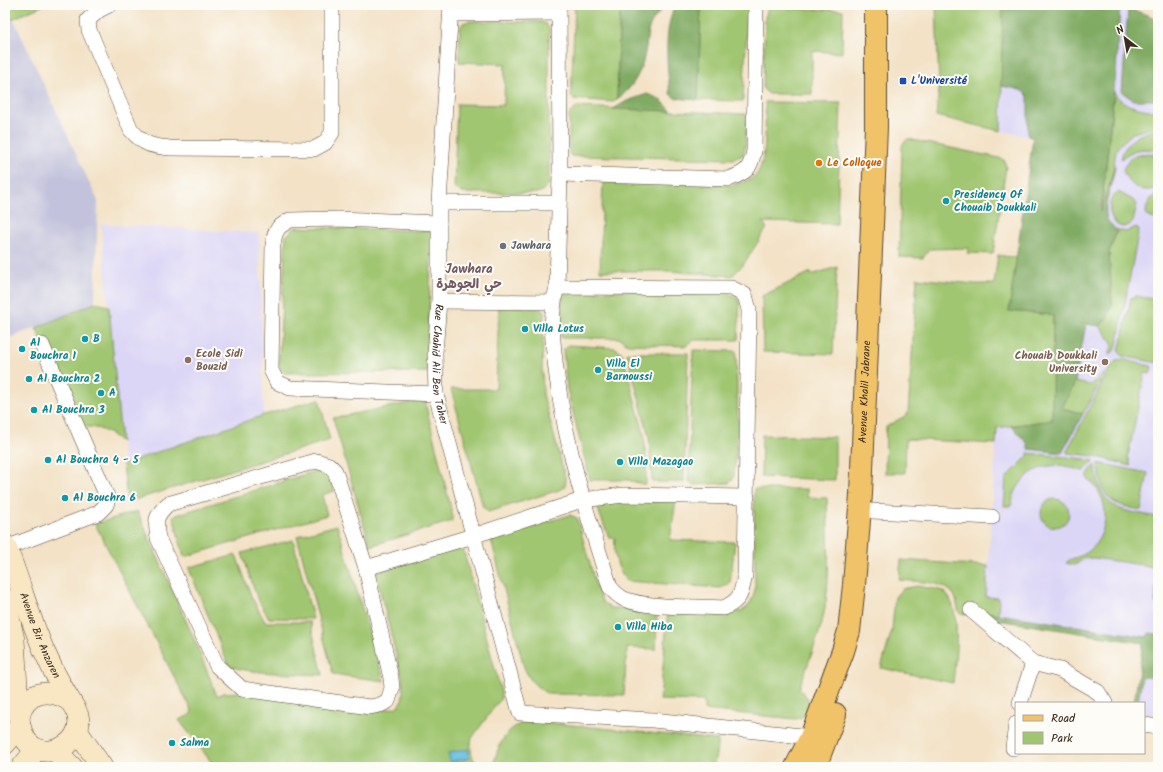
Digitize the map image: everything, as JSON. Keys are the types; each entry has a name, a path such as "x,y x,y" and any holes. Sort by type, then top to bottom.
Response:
{"main road":[{"name":"Avenue Khalil Jabrane","path":"815,767 818,741 849,631 854,585 861,494 876,126 876,5"},
{"name":"Avenue Khalil Jabrane","path":"796,767 818,741 853,660 866,601 872,511 892,5"},
{"name":"Avenue Bir Anzaren","path":"6,547 36,632 52,668 78,716 77,731"},
{"name":"Avenue Bir Anzaren","path":"5,600 14,640 20,722 25,740 46,750 72,767"},
{"name":"Avenue Bir Anzaren","path":"20,722 23,708 30,699 40,693 57,693 71,702"},
{"path":"5,744 20,722"},
{"path":"22,767 46,750 64,747 72,740 77,731 102,767"}],"street":[{"path":"109,5 98,10 88,20 88,30 131,130 140,141 150,146 170,148 314,148 325,143 332,134 332,5"},
{"path":"560,174 729,179 743,174 751,166 754,151 756,5"},
{"path":"451,10 559,9 560,174 557,287 553,302 552,343 562,416 582,500 610,587 616,594 625,599 648,604 724,608 734,602 741,595 745,575 749,310 745,295 731,288 557,287"},
{"name":"Rue Chahid Ali Ben Taher","path":"451,10 439,203 439,301 435,353 436,394 520,713 642,719 818,741"},
{"path":"439,203 559,203"},
{"path":"436,394 290,388 277,382 271,370 273,244 275,234 279,227 290,220 439,223"},
{"path":"439,301 553,302"},
{"path":"6,547 98,513 106,505 108,499 42,346"},
{"path":"316,461 329,465 335,471 366,568 391,678 392,688 388,701 380,705 370,706 242,689 217,666 158,538 155,523 160,512 168,504 316,461"},
{"path":"366,568 473,536 582,500 624,495 746,497"},
{"path":"872,511 992,517"},
{"path":"971,610 1033,663 1060,670 1098,692 1104,702"},
{"path":"1020,702 1033,663"},
{"path":"1145,725 1158,727"},
{"path":"1014,748 1015,736"}],"shaded area":[{"name":"Chouaib Doukkali University","path":"936,5 1117,5 1158,19 1158,714 1145,713 1145,702 1138,702 1148,638 985,612 997,428 1052,420 1053,315 1009,311 1033,138 936,116 939,89"},
{"path":"13,18 98,201 95,303 5,340 5,22"},
{"name":"Ecole Sidi Bouzid","path":"101,224 259,233 264,415 123,464"}],"green space":[{"path":"5,5 44,5 5,22"},
{"path":"575,5 620,5 617,99 614,102 573,99 571,97"},
{"path":"620,5 665,5 649,27 645,55 637,76 629,89 617,99"},
{"path":"675,5 701,5 698,100 675,98 670,94 667,60 667,37 671,15"},
{"path":"701,5 748,5 743,101 698,100"},
{"path":"936,5 1003,5 1001,131 936,116 939,89"},
{"path":"1003,5 1120,6 1116,72 1101,211 1115,166 1106,207 1107,219 1117,231 1109,252 1112,304 1107,318 1100,326 1086,324 1075,382 1062,408 1083,414 1062,453 1028,449 1028,444 1011,426 1052,420 1053,315 1009,311 1033,138 1028,136 1028,96 1023,91 1001,86"},
{"path":"768,8 843,10 842,53 812,51 812,94 769,94 763,89 765,18"},
{"path":"1128,8 1158,19 1158,100 1133,100 1122,92"},
{"path":"469,21 542,22 546,24 549,29 549,184 542,191 536,193 462,193 454,187 457,104 504,105 505,64 459,62 460,29 463,23"},
{"path":"1114,92 1127,104 1158,112 1158,126 1133,133 1119,145 1116,151 1113,172 1101,214"},
{"path":"647,94 660,99 672,111 613,109 627,101"},
{"path":"765,102 841,103 837,224 763,222 767,228 743,265 732,276 669,271 600,271 603,180 731,185 751,179 760,169 764,151"},
{"path":"577,107 746,114 745,148 743,155 734,159 571,156 569,154 569,114"},
{"path":"1158,130 1158,151 1148,149 1138,150 1129,153 1121,159 1126,147 1134,138 1145,133"},
{"path":"908,139 1004,160 1006,167 993,254 967,253 969,248 929,249 923,258 899,257 902,147 903,143"},
{"path":"1148,153 1158,156 1158,187 1147,190 1131,184 1123,169 1131,157"},
{"path":"1118,192 1133,200 1137,204 1133,222 1126,226 1120,226 1115,223 1110,211 1110,203"},
{"path":"1158,194 1158,220 1146,216 1146,209 1152,198"},
{"path":"296,227 432,231 427,372 285,373 282,370 279,357 286,236"},
{"path":"1136,227 1139,229 1118,340 1116,349 1109,355 1113,344 1100,326 1107,318 1112,304 1109,252 1117,231 1115,229 1126,232"},
{"path":"998,255 1017,258 1009,311 1053,315 1052,420 997,428 996,444 906,439 905,473 885,473 886,427 908,414 917,278 975,284 994,284"},
{"path":"837,267 833,354 763,352 762,296 811,272 811,275"},
{"path":"562,291 725,291 736,297 740,303 738,340 694,340 686,346 628,344 619,338 561,338"},
{"path":"1156,294 1158,294 1158,363 1122,356 1119,351 1131,298 1135,296 1154,299"},
{"path":"95,303 109,306 121,442 113,435 103,430 82,427 36,328"},
{"path":"499,306 541,308 544,312 542,370 543,394 566,481 565,486 559,490 488,512 483,507 451,389 496,389"},
{"path":"568,345 616,348 622,353 644,434 646,485 628,480 590,480 567,389 563,350"},
{"path":"693,350 736,351 738,423 734,476 729,483 694,485 688,480"},
{"path":"627,353 688,353 684,482 652,482 649,437"},
{"path":"1125,360 1151,366 1152,368 1150,374 1145,373 1128,456 1131,466 1095,456 1067,453 1111,366 1116,361"},
{"path":"1105,373 1083,414 1062,408 1075,382 1090,385"},
{"path":"319,399 330,440 131,501 127,500 123,464 264,415"},
{"path":"419,401 425,402 453,517 452,521 370,546 333,418"},
{"path":"762,435 835,437 835,480 761,477"},
{"path":"1028,453 1095,461 1083,471 1055,465 1037,470 1029,474 1023,480 1014,496 1011,506 1004,506 1006,478 1028,456"},
{"path":"1098,463 1148,473 1141,510 1120,505 1113,502 1108,497 1102,485"},
{"path":"1095,465 1102,492 1107,500 1114,506 1132,512 1158,517 1158,544 1155,546 1154,564 1157,569 1149,566 1093,558 1085,558 1075,565 1066,563 1088,552 1096,544 1104,525 1104,504 1101,495 1087,478"},
{"path":"315,471 327,471 335,491 322,495 327,515 184,557 173,516"},
{"path":"754,489 807,489 807,497 827,498 827,595 821,626 799,689 804,693 810,702 810,710 803,716 796,719 704,710 704,701 660,700 668,610 729,613 743,610 751,601 755,589"},
{"path":"1055,499 1065,503 1069,513 1065,523 1055,527 1045,523 1041,513 1045,503"},
{"path":"676,500 670,540 735,542 730,583 721,588 626,581 616,561 615,538 609,538 595,502"},
{"path":"137,511 194,639 217,696 223,693 240,692 375,710 390,709 399,705 403,697 403,682 376,575 377,572 459,547 463,549 501,692 501,698 472,738 472,753 478,767 215,767 179,720 190,715 192,711 95,524"},
{"path":"570,515 577,518 596,586 603,603 611,608 657,609 656,649 627,648 624,695 548,694 533,683 524,667 491,539"},
{"path":"337,525 384,681 333,674 297,536"},
{"path":"293,540 313,619 269,618 257,598 242,553"},
{"path":"1158,544 1158,603 1155,603 1157,573 1154,564 1153,551"},
{"path":"236,555 252,598 265,622 310,622 323,675 258,672 244,670 228,664 189,569 190,567"},
{"path":"901,560 988,566 986,597 999,598 998,614 986,612 985,618 959,613 956,599 949,590 936,584 899,580"},
{"path":"917,586 944,592 950,599 954,609 956,621 956,649 953,683 881,668 892,630 895,597 902,589"},
{"path":"985,612 1147,637 1149,633 1158,634 1158,678 1142,677 1138,702 1134,702 1143,643 985,618"},
{"path":"533,721 718,740 714,767 493,767 501,743 510,730 516,726"}],"water":[{"path":"468,749 470,758 450,762 448,753"}],"place":[{"name":"L'Université","path":"903,81"},
{"name":"Le Colloque","path":"819,163"},
{"name":"Presidency Of Chouaib Doukkali","path":"946,201"},
{"name":"Jawhara","path":"503,246"},
{"name":"Villa Lotus","path":"525,329"},
{"name":"B","path":"85,339"},
{"name":"Al Bouchra 1","path":"22,349"},
{"name":"Ecole Sidi Bouzid","path":"188,360"},
{"name":"Chouaib Doukkali University","path":"1105,362"},
{"name":"Villa El Barnoussi","path":"598,370"},
{"name":"Al Bouchra 2","path":"29,379"},
{"name":"A","path":"101,393"},
{"name":"Al Bouchra 3","path":"34,410"},
{"name":"Al Bouchra 4 - 5","path":"48,460"},
{"name":"Villa Mazagao","path":"620,462"},
{"name":"Al Bouchra 6","path":"65,498"},
{"name":"Villa Hiba","path":"618,627"},
{"name":"Salma","path":"172,743"}],"district":[{"name":"Jawhara حي الجوهرة","path":"469,276"}]}
